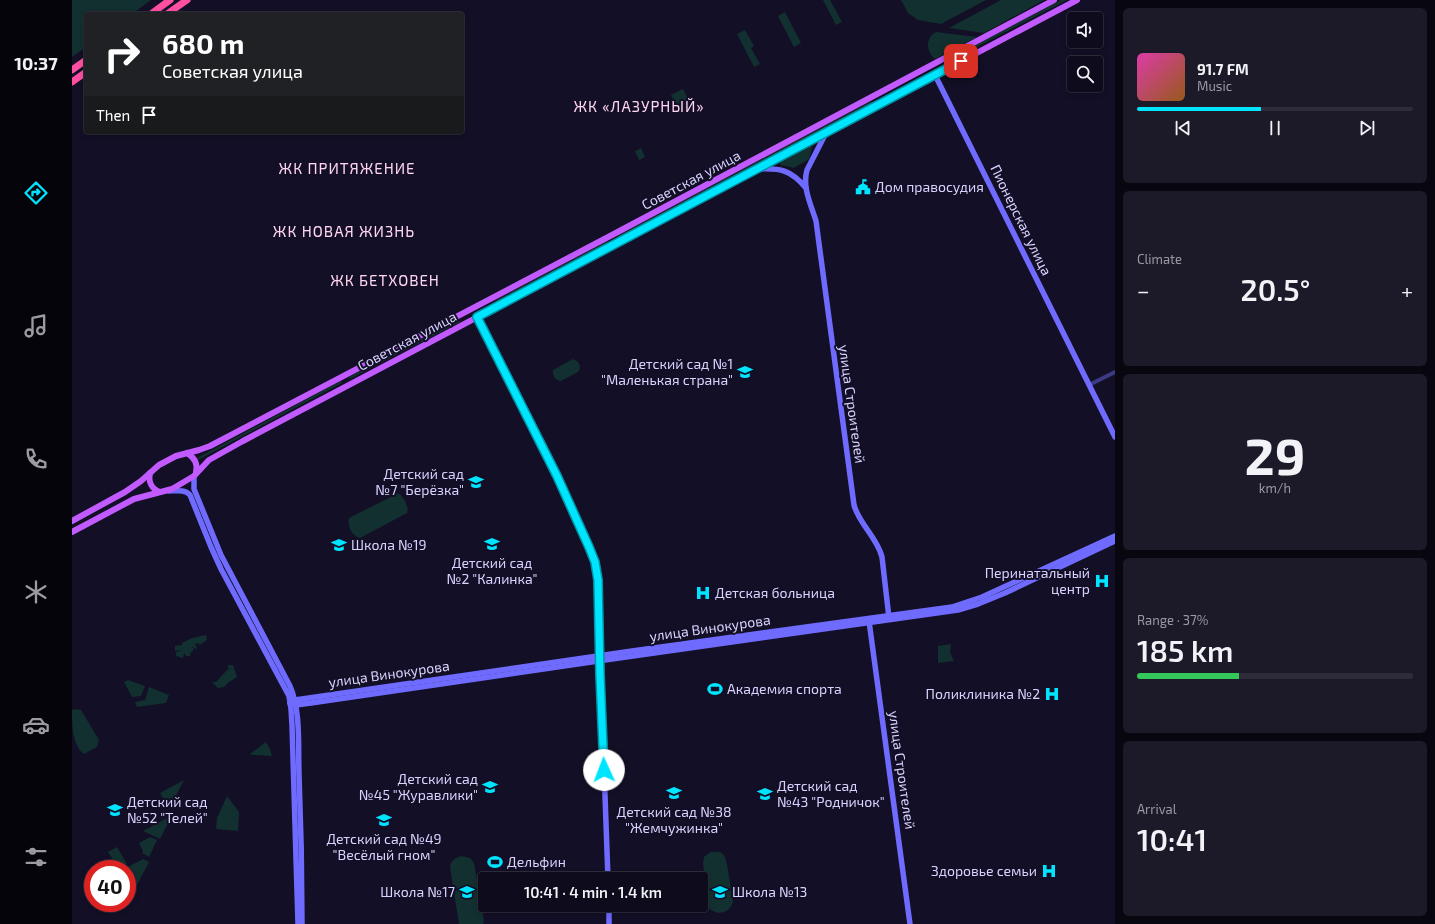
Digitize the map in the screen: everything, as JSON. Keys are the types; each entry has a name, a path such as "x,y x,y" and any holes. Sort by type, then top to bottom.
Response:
{"highway":[{"path":"153,12 170,0"},
{"path":"170,12 186,0"},
{"path":"72,70 84,61"},
{"path":"72,82 84,73"}],"main road":[{"name":"Советская улица","path":"150,473 159,465 176,456 210,446 472,309 1054,0"},
{"name":"Советская улица","path":"162,492 172,489 195,474 203,465 215,456 1077,0"},
{"name":"Пионерская улица","path":"931,66 1115,437"},
{"path":"876,95 881,104"},
{"name":"улица Строителей","path":"826,133 805,175 806,188 816,221 854,505 856,513 880,549 889,618"},
{"path":"758,169 785,171 798,178 806,188"},
{"path":"612,235 616,244"},
{"path":"472,309 557,476 595,562 598,580 599,658 608,872"},
{"path":"343,376 348,385"},
{"path":"187,453 196,463 194,489 208,525 242,602 294,703 299,846 298,924"},
{"path":"150,473 151,484 156,490 162,492"},
{"path":"72,521 125,492 150,473"},
{"path":"72,532 134,499 162,492 181,490 186,491 190,495 211,547 242,602"},
{"name":"улица Винокурова","path":"1050,569 1115,536"},
{"name":"улица Винокурова","path":"294,703 599,658 889,618 952,607 966,603 1050,569 1115,541"},
{"name":"улица Строителей","path":"868,621 910,924"},
{"path":"299,857 302,924"},
{"path":"609,912 609,924"}],"street":[{"path":"1089,385 1115,372"}],"green space":[{"path":"72,0 151,0 135,12 84,12 84,48 72,57"},
{"path":"823,0 830,0 842,22 836,25"},
{"path":"901,0 986,0 941,24 918,20 908,13"},
{"path":"1001,0 1044,0 984,33 949,28"},
{"path":"1061,0 1067,0 975,48 974,46"},
{"path":"785,12 801,43 794,47 778,16"},
{"path":"745,30 754,46 751,48 760,64 754,67 737,34"},
{"path":"936,32 977,37 935,59 928,49 928,41"},
{"path":"683,89 689,101 677,107 671,95"},
{"path":"871,101 872,103 618,238 617,236"},
{"path":"811,145 812,147 809,159 794,168 781,165 779,162"},
{"path":"641,148 645,157 639,160 635,151"},
{"path":"607,241 608,243 497,301 496,300"},
{"path":"458,320 460,322 350,379 349,377"},
{"path":"573,359 579,364 580,368 578,372 561,381 556,379 553,374 553,370"},
{"path":"341,381 342,383 198,460 197,458"},
{"path":"397,494 400,494 405,501 408,509 407,513 360,538 352,533 349,518"},
{"path":"206,635 207,640 200,645 198,643 195,644 196,649 191,646 194,649 190,656 186,656 184,653 183,658 176,656 176,652 183,650 175,651 175,646 182,645 182,643 192,638"},
{"path":"951,644 950,652 954,661 938,663 938,646"},
{"path":"228,665 233,665 237,677 224,687 218,688 212,682 216,682 228,669 231,669 228,668"},
{"path":"128,680 145,686 141,696 132,697 124,682"},
{"path":"149,687 169,695 166,703 137,707 135,702 145,700"},
{"path":"72,710 81,710 99,740 97,747 84,754 77,746 75,740 72,722"},
{"path":"266,742 272,756 250,754"},
{"path":"184,780 169,809 160,793"},
{"path":"227,796 239,812 238,831 216,829 217,818"},
{"path":"169,817 170,819 160,839 143,831"},
{"path":"150,837 157,840 149,857 142,853 143,851 139,843"},
{"path":"117,847 125,860 113,860 108,852"},
{"path":"711,852 719,852 725,857 733,901 732,905 726,911 718,913 714,912 708,906 708,872 704,872 704,857"},
{"path":"461,856 470,858 474,863 478,886 478,912 482,912 483,924 459,924 450,867 453,860"},
{"path":"143,859 149,862 136,887 136,863"}],"place":[{"name":"Дом правосудия","path":"863,187"},
{"name":"Детский сад №1 \"Маленькая страна\"","path":"745,372"},
{"name":"Детский сад №7 \"Берёзка\"","path":"476,482"},
{"name":"Детский сад №2 \"Калинка\"","path":"492,544"},
{"name":"Школа №19","path":"339,545"},
{"name":"Перинатальный центр","path":"1102,581"},
{"name":"Детская больница","path":"703,593"},
{"name":"Академия спорта","path":"715,689"},
{"name":"Поликлиника №2","path":"1052,694"},
{"name":"Детский сад №45 \"Журавлики\"","path":"490,787"},
{"name":"Детский сад №38 \"Жемчужинка\"","path":"674,793"},
{"name":"Детский сад №43 \"Родничок\"","path":"765,794"},
{"name":"Детский сад №52 \"Телей\"","path":"115,810"},
{"name":"Детский сад №49 \"Весёлый гном\"","path":"384,820"},
{"name":"Дельфин","path":"495,862"},
{"name":"Здоровье семьи","path":"1049,871"},
{"name":"Школа №17","path":"467,892"},
{"name":"Школа №13","path":"720,892"}],"district":[{"name":"ЖК «ЛАЗУРНЫЙ»","path":"639,107"},
{"name":"ЖК ПРИТЯЖЕНИЕ","path":"347,169"},
{"name":"ЖК НОВАЯ ЖИЗНЬ","path":"344,232"},
{"name":"ЖК БЕТХОВЕН","path":"385,281"}],"route":[{"path":"604,770 598,580 595,562 557,476 477,317 961,61"}]}
